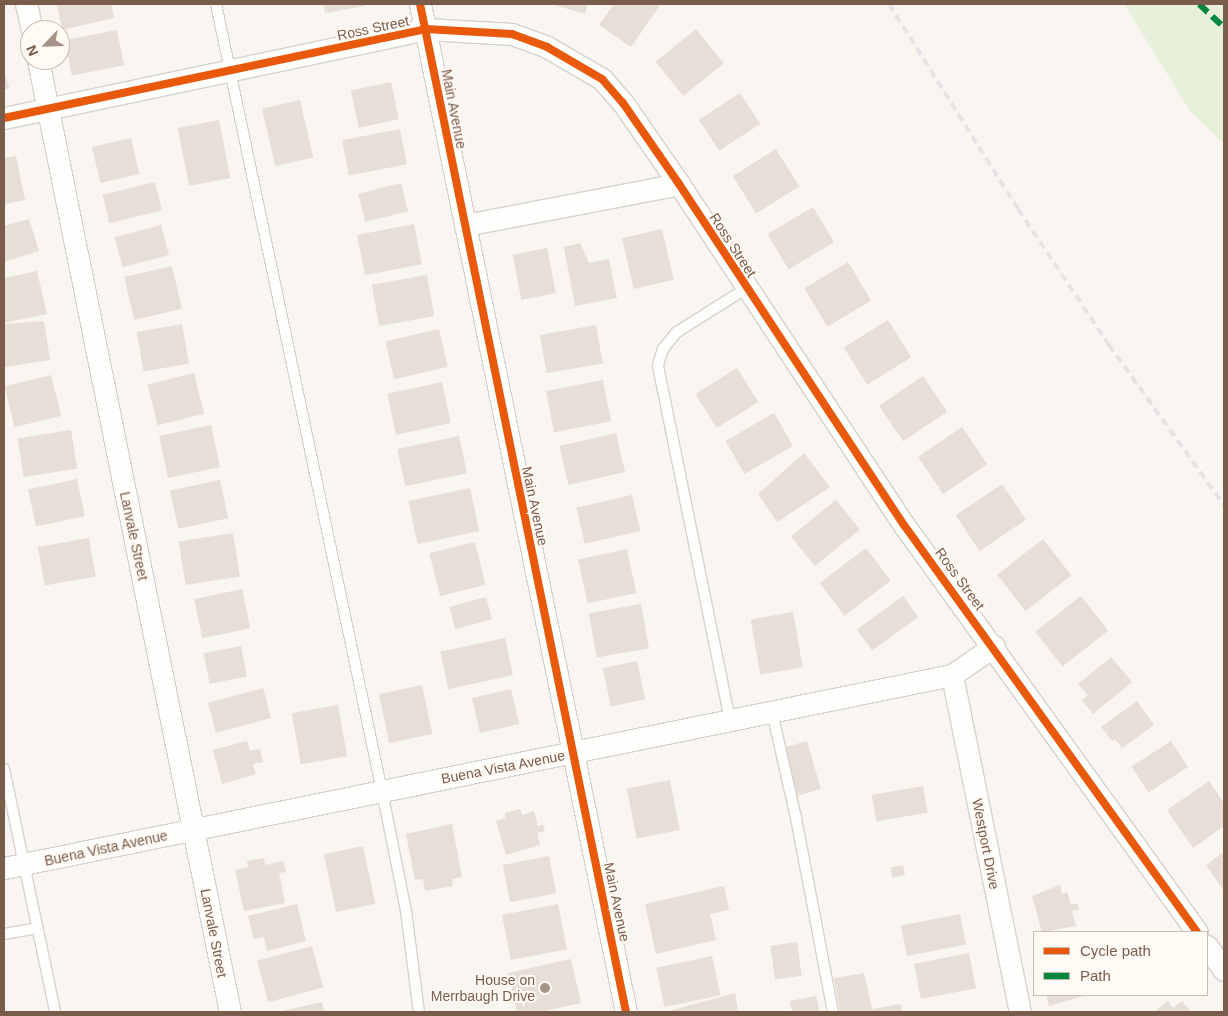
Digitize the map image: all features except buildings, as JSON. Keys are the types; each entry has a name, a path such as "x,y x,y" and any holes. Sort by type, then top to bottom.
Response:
{"street":[{"path":"26,4 30,20"},
{"name":"Main Avenue","path":"420,4 626,1012"},
{"name":"Ross Street","path":"4,118 426,29 512,34 576,62 602,79 623,102 679,184 746,288 904,524 994,646 1196,931"},
{"name":"Lanvale Street","path":"40,70 230,1012"},
{"path":"465,225 679,184"},
{"name":"Buena Vista Avenue","path":"13,866 952,675 994,646"},
{"name":"Westport Drive","path":"952,675 1020,1012"},
{"path":"1208,947 1224,970"}],"lane":[{"path":"216,4 382,791 406,911 418,1012"},
{"path":"730,720 658,365 663,349 677,332 746,288"},
{"path":"772,712 796,818 833,1012"},
{"path":"4,769 13,866 37,928 55,1012"},
{"path":"4,934 37,928"}],"green space":[{"path":"1124,4 1224,4 1224,144 1190,111"}],"railway":[{"path":"889,4 1018,209 1109,345 1224,505"}],"marked path":[{"path":"1199,4 1224,27"}],"cycle path":[{"path":"420,4 626,1012"},
{"path":"4,118 426,29 512,34 547,47 602,79 623,103 679,184 904,525 1196,931"}],"place":[{"name":"House on Merrbaugh Drive","path":"545,988"}]}
